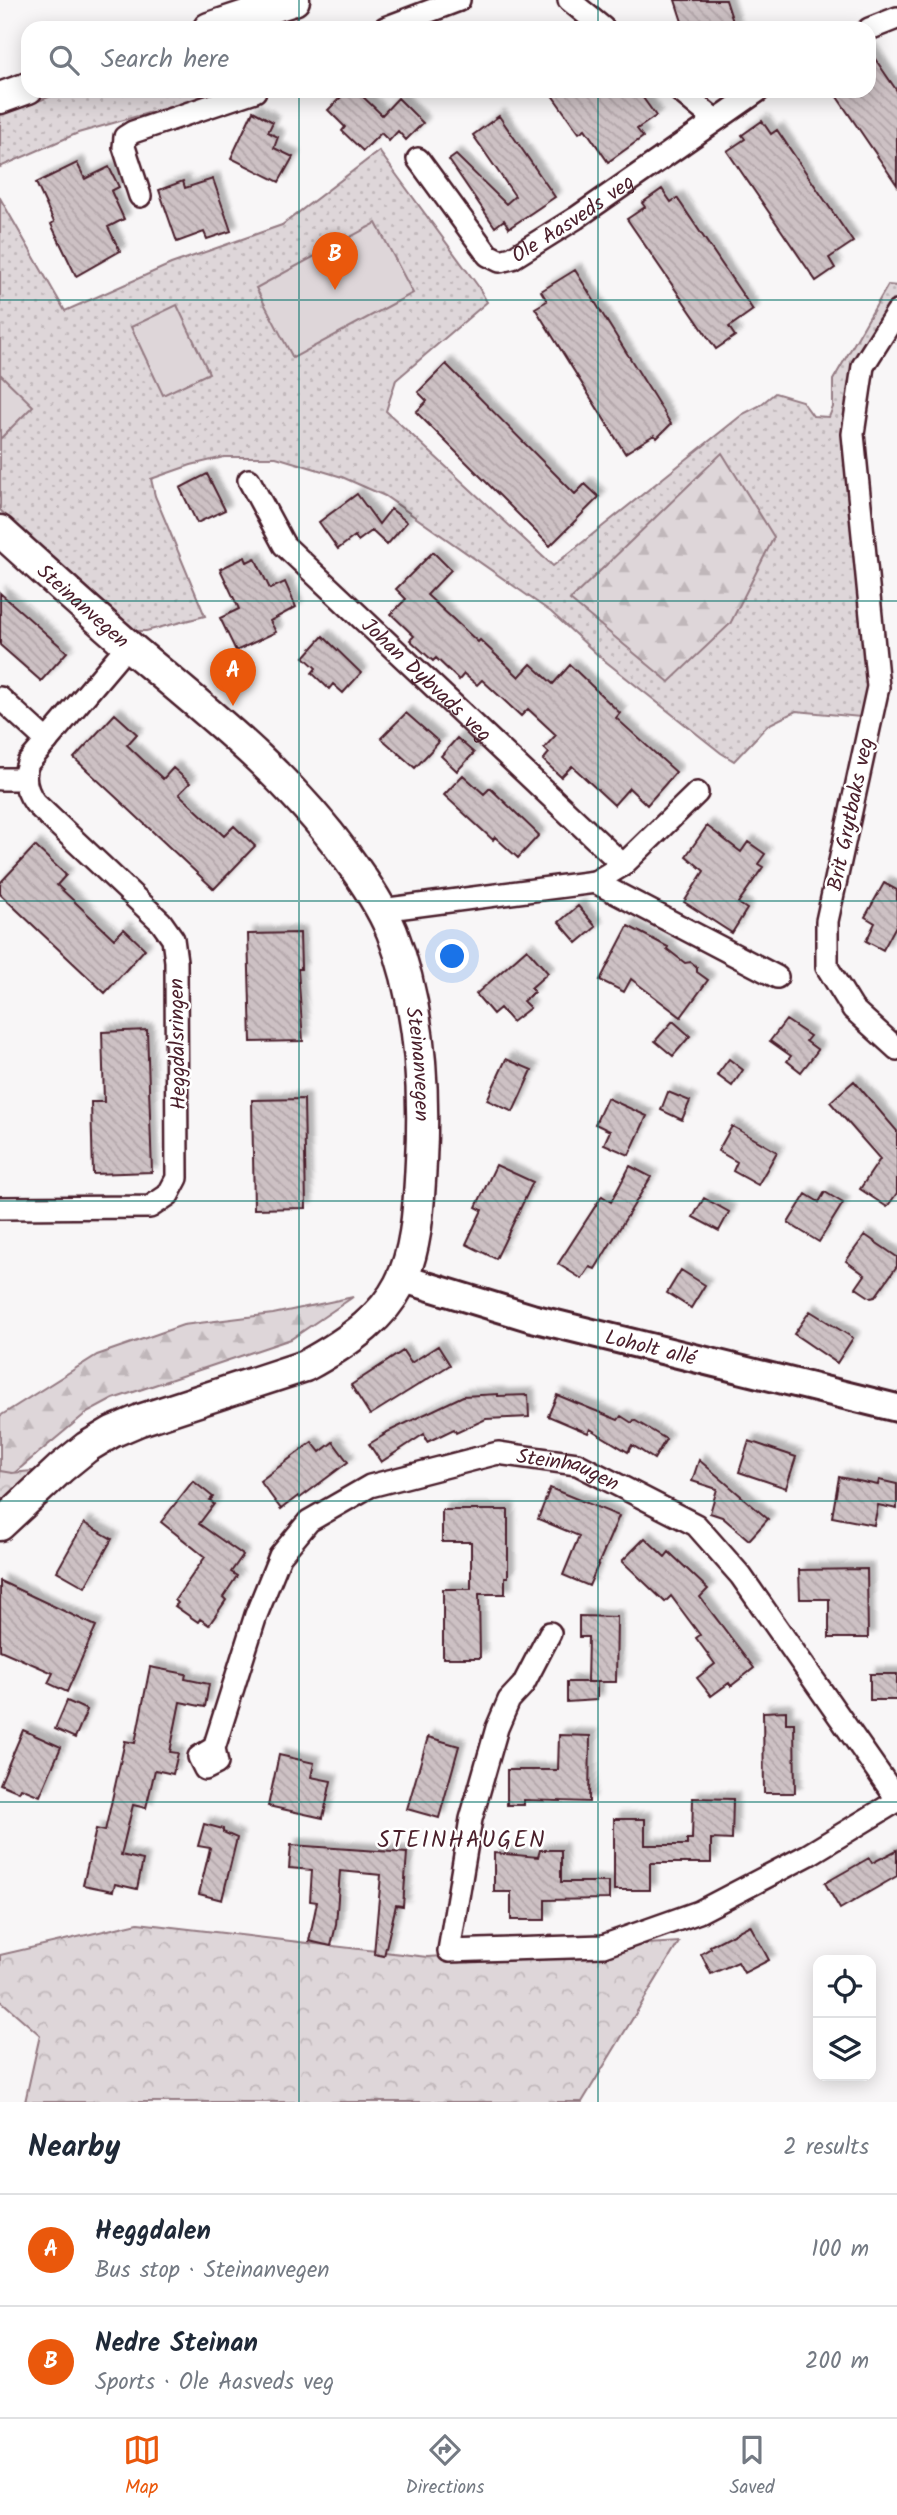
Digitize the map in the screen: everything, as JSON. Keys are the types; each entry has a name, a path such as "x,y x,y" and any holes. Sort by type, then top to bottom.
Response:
{"main road":[{"path":"230,21 294,0"},
{"path":"0,98 21,90"},
{"name":"Steinanvegen","path":"0,531 261,759 303,802 351,863 391,931 410,992 419,1060 422,1154 416,1236 404,1279 371,1321 329,1352 284,1373 151,1416 112,1432 87,1447 61,1468 0,1525"}],"street":[{"path":"403,21 458,0"},
{"path":"569,0 594,21"},
{"path":"876,26 897,18"},
{"path":"140,196 124,147 125,137 234,98"},
{"path":"688,98 715,120"},
{"name":"Ole Aasveds veg","path":"418,159 488,255 500,261 512,258 576,218 748,98"},
{"name":"Brit Grytbaks veg","path":"897,312 863,366 853,434 878,687 827,921 827,967 853,1009 897,1049"},
{"name":"Johan Dybvads veg","path":"249,480 284,545 623,865"},
{"path":"0,779 25,779 28,763 128,645"},
{"path":"0,698 47,741"},
{"name":"Heggdalsringen","path":"0,1208 150,1207 160,1202 174,1187 179,1163 176,961 173,939 161,922 35,803 28,793 25,779"},
{"path":"381,910 594,882 623,865 697,793"},
{"path":"594,882 777,977"},
{"name":"Loholt allé","path":"404,1279 533,1318 897,1408"},
{"name":"Steinhaugen","path":"214,1748 256,1615 280,1556 309,1521 370,1486 498,1453 578,1464 696,1525 741,1576 897,1800 808,1855 699,1912 603,1946 449,1951 471,1819 497,1728 509,1700 523,1685 550,1633"}],"green space":[{"path":"46,98 201,98 78,133 0,167 0,115"},
{"path":"379,151 487,302 396,380 386,411 553,566 743,414 775,393 802,401 813,416 829,417 833,407 833,380 888,285 897,286 897,312 863,366 853,434 871,718 796,711 768,725 734,761 600,657 551,612 385,496 342,477 276,457 224,457 151,479 155,496 205,616 146,631 134,631 0,510 0,198 65,311 171,264 282,225"},
{"path":"376,223 413,293 293,358 256,288"},
{"path":"177,305 209,373 163,395 131,327"},
{"path":"0,374 33,406 0,439"},
{"path":"722,453 774,537 730,624 669,682 570,600"},
{"path":"353,1297 291,1339 113,1399 85,1414 0,1485 0,1416 97,1355 183,1325 273,1314"},
{"path":"61,1468 0,1525 0,1471 12,1473"},
{"path":"138,1923 427,1957 679,1942 582,2102 25,2102 40,2035 0,2000 0,1955"}],"building":[{"path":"675,0 726,0 733,21 682,21"},
{"path":"876,60 897,91 897,185 838,98 876,98"},
{"path":"340,98 364,98 382,115 398,98 423,123 406,140 398,131 389,141 381,133 363,151 342,131 345,127 328,110"},
{"path":"554,98 643,98 656,116 637,129 643,137 608,162 585,129 579,133"},
{"path":"253,111 273,122 268,132 278,137 274,148 293,157 279,182 231,158"},
{"path":"499,116 555,197 509,228 504,220 495,227 449,160 456,155 506,204 515,196 473,135"},
{"path":"762,121 771,134 777,130 853,242 829,258 835,268 816,281 727,151 745,139 742,135"},
{"path":"77,163 85,179 109,167 119,187 111,191 124,219 108,227 120,251 76,276 51,224 54,222 36,183"},
{"path":"213,179 231,231 207,239 204,232 177,242 159,190 183,181 185,188"},
{"path":"662,189 671,202 677,198 753,310 729,327 735,336 716,349 627,219 645,207 642,203"},
{"path":"575,270 671,424 657,438 654,435 625,453 535,308 547,301 541,291"},
{"path":"446,364 575,494 585,484 599,497 550,546 416,412 427,401 418,392"},
{"path":"207,474 225,510 197,523 180,488"},
{"path":"357,494 379,524 391,509 407,522 387,545 373,530 358,541 355,536 338,549 319,522"},
{"path":"433,552 451,570 427,595 478,642 480,640 519,677 531,664 553,684 570,665 620,713 616,718 676,772 647,805 629,788 614,805 572,766 561,777 543,760 549,753 544,748 556,735 528,709 521,716 482,680 477,685 464,674 459,680 436,658 433,661 410,640 414,636 391,614 406,599 396,589"},
{"path":"245,557 247,562 255,558 270,589 285,582 296,607 270,621 276,632 236,651 220,618 239,609 220,569"},
{"path":"0,593 67,652 41,681 0,645"},
{"path":"323,636 361,673 343,693 333,684 329,689 312,673 316,668 304,657"},
{"path":"406,713 439,742 415,768 381,738"},
{"path":"115,714 137,734 127,745 163,779 173,768 190,783 179,794 224,836 234,826 255,846 214,889 74,758"},
{"path":"457,738 474,753 457,771 441,756"},
{"path":"463,775 484,794 490,788 539,835 518,858 495,837 493,840 444,795"},
{"path":"707,826 741,852 748,842 765,854 758,864 763,867 738,903 747,909 732,933 684,902 704,871 686,856"},
{"path":"35,846 66,875 57,885 114,939 124,929 145,949 105,993 0,894 0,883"},
{"path":"884,883 897,890 897,924 883,950 866,941 875,923 865,917"},
{"path":"578,906 596,927 577,943 559,922"},
{"path":"628,926 668,947 667,949 685,963 691,962 697,967 697,972 708,980 681,1017 631,979 624,992 600,980"},
{"path":"300,933 301,969 298,969 303,1041 251,1042 248,934"},
{"path":"527,949 548,973 531,988 534,992 523,1001 530,1008 512,1022 500,1008 493,1014 476,994"},
{"path":"786,1020 810,1036 806,1041 818,1050 801,1072 787,1061 791,1056 770,1041"},
{"path":"673,1021 690,1036 673,1056 655,1041"},
{"path":"147,1030 152,1172 93,1174 91,1102 104,1102 102,1032"},
{"path":"506,1059 532,1070 513,1112 487,1100"},
{"path":"729,1059 743,1070 732,1086 717,1075"},
{"path":"854,1081 897,1131 897,1193 887,1207 860,1189 880,1159 830,1102"},
{"path":"668,1092 690,1101 682,1120 661,1110"},
{"path":"607,1098 647,1116 629,1155 604,1144 610,1131 595,1124"},
{"path":"304,1099 306,1208 254,1209 252,1100"},
{"path":"732,1126 777,1152 758,1185 733,1171 737,1162 718,1151"},
{"path":"496,1165 533,1182 496,1259 466,1244 482,1210 476,1207"},
{"path":"630,1166 651,1177 595,1269 590,1267 582,1279 558,1264 602,1196 611,1202"},
{"path":"825,1192 843,1203 819,1242 788,1223 806,1194 819,1202"},
{"path":"704,1198 729,1212 719,1231 693,1217"},
{"path":"865,1235 897,1257 897,1266 875,1297 871,1298 856,1288 865,1275 846,1261"},
{"path":"681,1270 705,1285 691,1308 667,1293"},
{"path":"810,1311 853,1338 837,1363 794,1334"},
{"path":"438,1346 450,1365 370,1415 351,1385 403,1351 411,1363"},
{"path":"528,1395 529,1417 486,1419 456,1433 454,1429 427,1442 424,1434 381,1462 369,1444 383,1434 463,1396"},
{"path":"557,1395 618,1420 621,1416 632,1423 634,1420 666,1439 654,1459 632,1445 628,1452 590,1429 588,1433 548,1416"},
{"path":"749,1441 796,1457 786,1488 739,1472"},
{"path":"312,1442 320,1452 333,1442 348,1462 281,1509 260,1481"},
{"path":"699,1460 768,1519 749,1540 722,1517 710,1513 717,1489 692,1481"},
{"path":"839,1477 878,1485 879,1480 897,1484 897,1509 878,1505 874,1525 832,1517"},
{"path":"193,1481 213,1497 210,1500 214,1504 199,1524 243,1555 231,1572 237,1576 223,1597 226,1600 209,1625 200,1619 198,1622 175,1606 178,1603 175,1600 205,1557 161,1522"},
{"path":"550,1488 619,1516 589,1586 563,1575 579,1536 538,1519"},
{"path":"442,1510 508,1510 508,1577 505,1577 505,1594 479,1594 480,1658 443,1658 443,1589 471,1589 471,1542 442,1542"},
{"path":"84,1523 112,1539 85,1587 57,1571"},
{"path":"645,1538 665,1557 669,1552 708,1589 700,1597 754,1668 731,1686 729,1683 711,1696 697,1678 715,1664 696,1638 700,1635 671,1596 665,1602 622,1561"},
{"path":"867,1569 868,1638 829,1638 829,1599 800,1599 799,1570"},
{"path":"0,1581 96,1626 67,1692 48,1683 53,1673 0,1650"},
{"path":"579,1616 617,1617 616,1682 587,1682 588,1637 579,1637"},
{"path":"150,1667 186,1674 185,1679 209,1684 205,1707 180,1702 170,1752 178,1753 173,1774 155,1770 146,1808 133,1805 121,1855 143,1860 137,1889 115,1884 113,1891 83,1885 96,1829 105,1831 125,1741 135,1743"},
{"path":"870,1674 897,1674 897,1700 870,1700"},
{"path":"567,1682 597,1682 597,1700 567,1702"},
{"path":"67,1701 87,1710 75,1738 55,1729"},
{"path":"786,1711 786,1723 794,1723 795,1793 764,1793 763,1712"},
{"path":"23,1730 61,1747 40,1796 21,1788 19,1792 0,1784"},
{"path":"559,1735 590,1736 589,1802 524,1800 524,1805 507,1805 507,1770 558,1770"},
{"path":"428,1737 459,1746 439,1818 407,1809"},
{"path":"279,1755 314,1763 311,1777 331,1781 323,1818 268,1806"},
{"path":"693,1798 733,1799 732,1840 711,1839 711,1863 650,1863 650,1890 614,1890 614,1819 645,1819 645,1845 687,1845 687,1839 692,1839"},
{"path":"204,1824 223,1829 223,1832 237,1838 222,1900 199,1894 210,1848 198,1846"},
{"path":"291,1845 407,1853 403,1906 396,1905 384,1956 374,1954 381,1875 340,1871 336,1925 331,1946 309,1941 317,1902 310,1901 312,1870 289,1868"},
{"path":"540,1850 561,1850 561,1882 609,1882 609,1899 545,1900 545,1920 511,1920 511,1892 494,1892 494,1853 538,1857"},
{"path":"897,1850 897,1876 840,1909 825,1883 869,1858 872,1863"},
{"path":"750,1925 769,1960 744,1973 738,1962 711,1974 701,1954 711,1948 710,1946"}],"place":[{"name":"Nedre Steinan","path":"335,290"},
{"name":"Heggdalen","path":"233,706"}],"district":[{"name":"STEINHAUGEN","path":"462,1839"}]}
